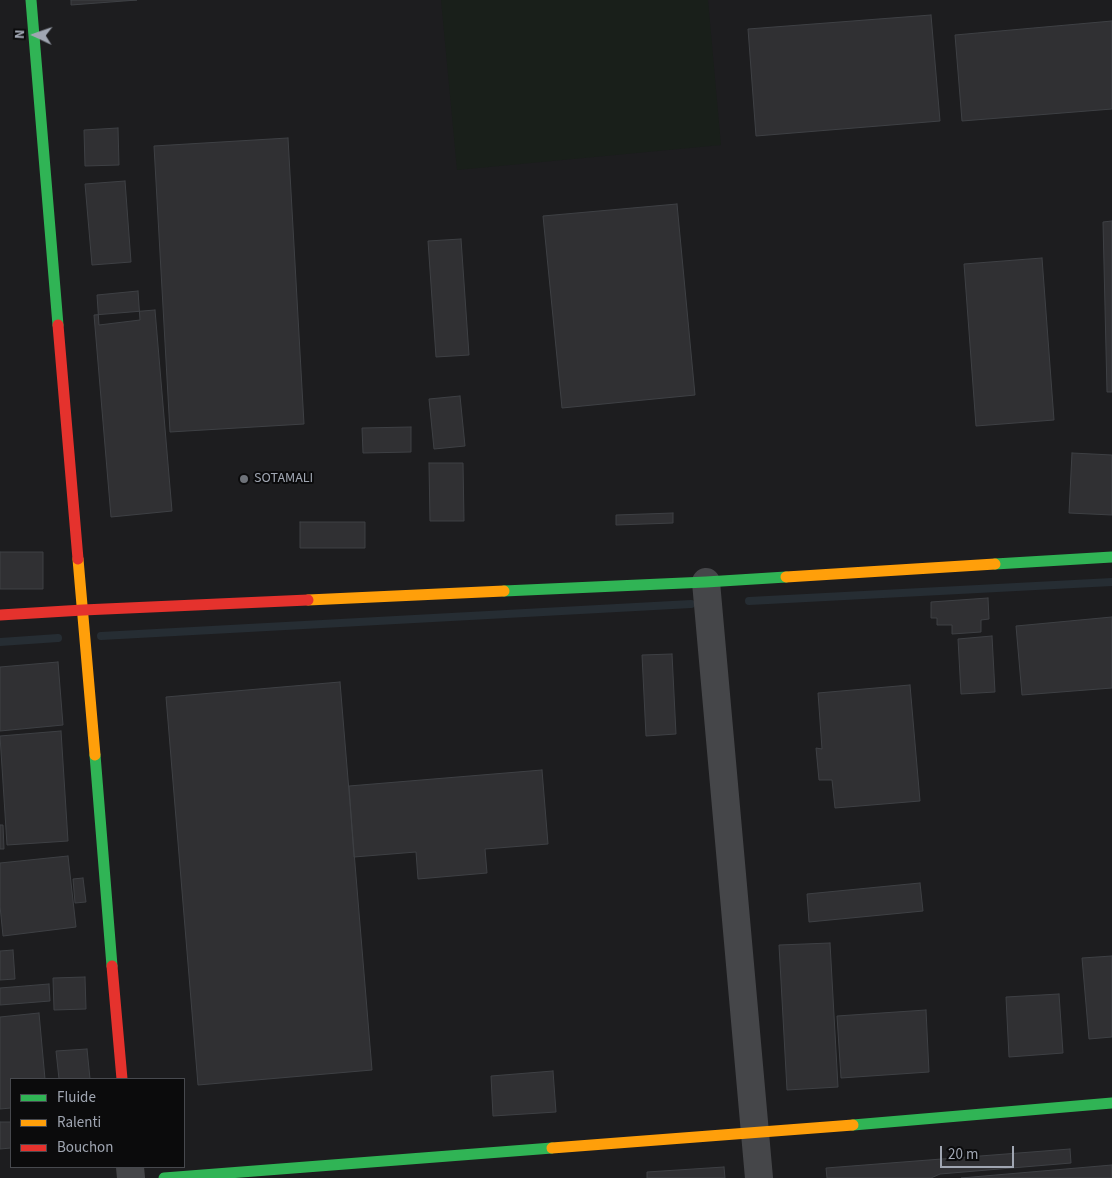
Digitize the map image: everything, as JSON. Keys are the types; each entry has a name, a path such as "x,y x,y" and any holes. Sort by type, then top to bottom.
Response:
{"street":[{"path":"30,0 122,1078"},
{"path":"0,615 706,582 1112,557"},
{"path":"706,582 759,1178"},
{"path":"164,1178 1112,1102"}],"shaded area":[{"path":"0,0 1112,0 1112,1178 0,1178"},
{"path":"441,0 708,0 721,145 457,170"}],"building":[{"path":"71,0 137,0 71,5"},
{"path":"931,15 940,121 756,136 748,29"},
{"path":"1112,21 1112,109 962,121 955,35"},
{"path":"118,128 119,165 85,166 84,130"},
{"path":"288,138 304,424 170,432 154,146"},
{"path":"125,181 131,262 92,265 85,184"},
{"path":"677,204 695,395 562,408 543,216"},
{"path":"1112,221 1112,392 1107,392 1103,222"},
{"path":"461,239 469,355 436,357 428,241"},
{"path":"1042,258 1054,420 976,426 964,264"},
{"path":"138,291 140,320 99,325 97,295"},
{"path":"155,310 172,511 111,517 94,315"},
{"path":"460,396 465,446 434,449 429,399"},
{"path":"411,427 411,452 363,453 362,428"},
{"path":"1072,453 1112,455 1112,515 1069,513"},
{"path":"429,463 463,463 464,521 430,521"},
{"path":"673,513 673,523 616,525 616,515"},
{"path":"300,522 365,522 365,548 300,548"},
{"path":"0,552 43,552 43,589 0,589"},
{"path":"988,598 989,619 981,620 981,632 952,634 952,625 937,625 937,618 931,618 931,602"},
{"path":"1112,617 1112,688 1022,695 1016,626"},
{"path":"992,636 995,692 961,694 958,639"},
{"path":"672,654 676,734 646,736 642,655"},
{"path":"58,662 63,725 0,731 0,667"},
{"path":"340,682 372,1070 198,1085 166,697"},
{"path":"910,685 920,801 835,808 832,780 819,780 816,748 822,749 818,693"},
{"path":"61,731 68,841 7,845 0,736"},
{"path":"542,770 548,844 485,849 487,873 418,879 416,852 354,857 349,786"},
{"path":"0,825 3,825 4,849 0,849"},
{"path":"68,856 76,927 3,936 0,906 0,863"},
{"path":"83,878 86,902 75,903 73,879"},
{"path":"920,883 923,911 809,922 807,894"},
{"path":"830,943 838,1087 787,1090 779,945"},
{"path":"13,950 15,979 0,980 0,951"},
{"path":"1112,956 1112,1037 1089,1039 1082,958"},
{"path":"85,977 86,1009 54,1010 53,978"},
{"path":"49,984 50,1001 0,1005 0,988"},
{"path":"1059,994 1063,1053 1009,1057 1006,997"},
{"path":"926,1010 929,1072 841,1078 837,1016"},
{"path":"39,1013 45,1078 10,1078 10,1108 0,1109 0,1017"},
{"path":"87,1049 90,1078 59,1078 56,1051"},
{"path":"553,1071 556,1112 493,1116 491,1076"},
{"path":"0,1122 10,1122 10,1148 0,1149"},
{"path":"1070,1149 1071,1163 940,1174 931,1178 827,1178 826,1168"},
{"path":"1112,1165 1112,1178 961,1178"},
{"path":"724,1167 725,1178 647,1178 647,1172"}],"waterway":[{"path":"749,601 1112,582"},
{"path":"101,636 691,604"},
{"path":"0,642 58,638"}],"traffic: fast":[{"path":"31,0 58,325"},
{"path":"995,564 1112,557"},
{"path":"504,591 786,577"},
{"path":"95,755 112,966"},
{"path":"853,1125 1112,1103"},
{"path":"164,1178 552,1148"}],"traffic: slow":[{"path":"78,559 95,755"},
{"path":"786,577 995,564"},
{"path":"308,600 504,591"},
{"path":"552,1148 853,1125"}],"traffic: jam":[{"path":"58,325 78,559"},
{"path":"0,615 308,600"},
{"path":"112,966 122,1078"}],"place":[{"name":"SOTAMALI","path":"244,479"}]}
